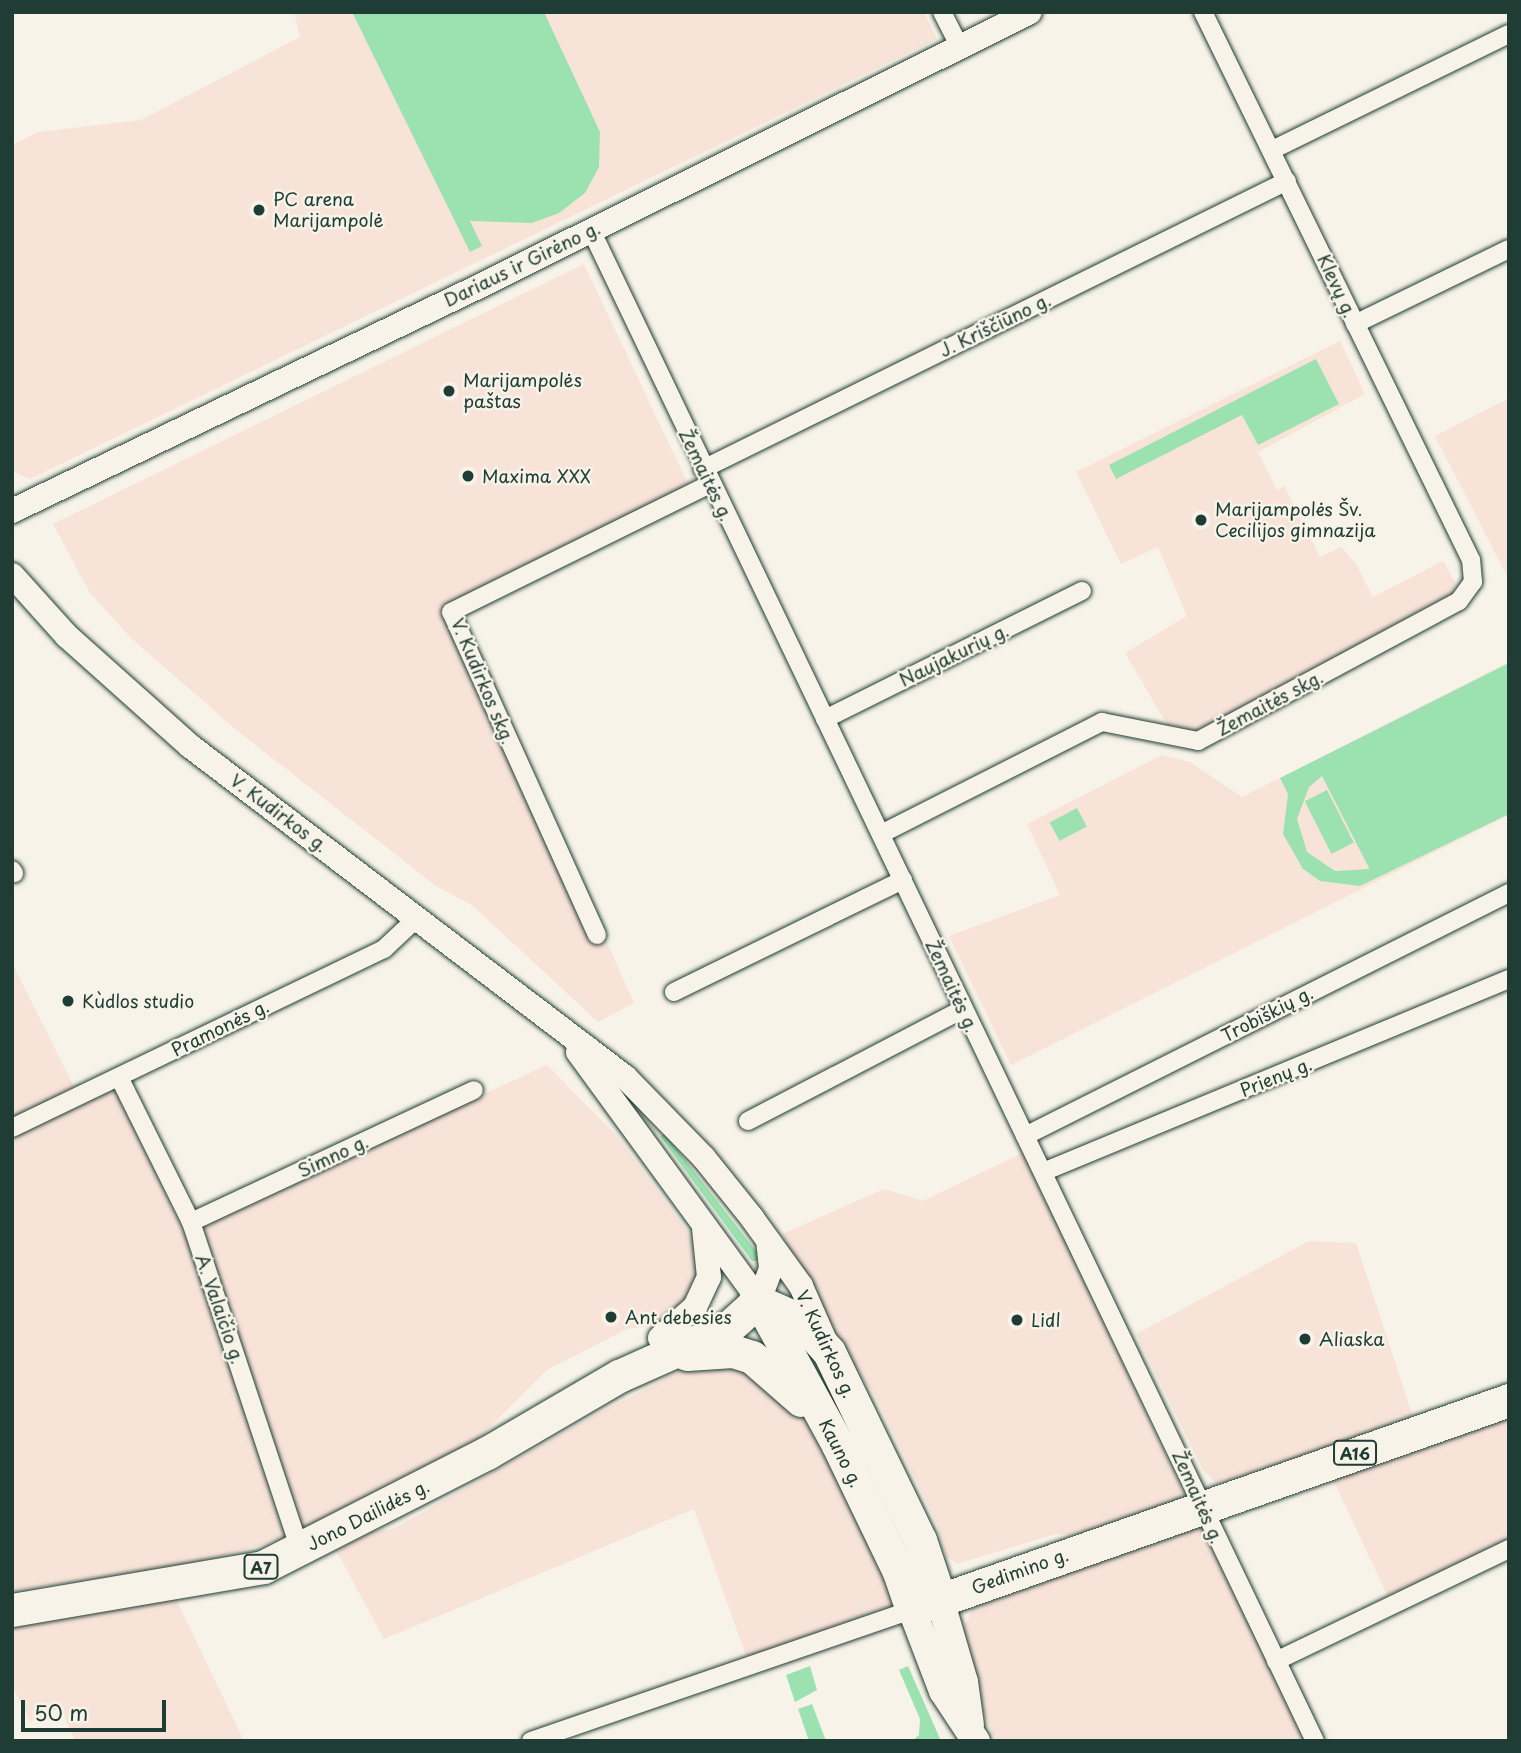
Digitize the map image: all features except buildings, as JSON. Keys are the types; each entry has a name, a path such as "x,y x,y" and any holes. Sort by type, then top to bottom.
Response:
{"highway":[{"path":"666,1347 729,1327 759,1300 800,1320 829,1352"},
{"name":"Kauno g.","path":"759,1300 838,1445 899,1572 926,1605"},
{"name":"Jono Dailidės g.","path":"12,1610 263,1567 487,1453 666,1347"},
{"path":"666,1347 716,1350 752,1357 795,1392 838,1445"},
{"name":"V. Kudirkos g.","path":"829,1352 920,1540 926,1605"},
{"name":"Gedimino g.","path":"926,1605 1201,1506 1509,1400"}],"main road":[{"name":"Dariaus ir Girėno g.","path":"12,511 591,230 1030,12"},
{"name":"V. Kudirkos g.","path":"12,575 67,636 190,746 625,1077 662,1113 768,1240 811,1305 829,1352"},
{"name":"V. Kudirkos g.","path":"563,1032 759,1300"},
{"path":"666,1347 695,1307 709,1277 704,1223"},
{"path":"759,1300 771,1268 768,1240"},
{"name":"V. Kudirkos g.","path":"926,1605 964,1682 973,1734"}],"street":[{"path":"942,12 960,47"},
{"name":"Klevų g.","path":"1203,12 1471,560"},
{"path":"1272,150 1509,34"},
{"name":"J. Kriščiūno g.","path":"707,477 1287,181"},
{"name":"Žemaitės g.","path":"591,230 707,477 1315,1741"},
{"path":"1355,324 1509,250"},
{"name":"V. Kudirkos skg.","path":"597,935 451,612 707,477"},
{"name":"Žemaitės skg.","path":"881,834 1102,722 1198,741 1459,601 1473,582 1471,560"},
{"name":"Naujakurių g.","path":"825,719 1082,591"},
{"path":"674,992 903,880"},
{"name":"Trobiškių g.","path":"1025,1136 1509,893"},
{"name":"Pramonės g.","path":"12,1128 384,949 418,917"},
{"name":"Prienų g.","path":"1043,1172 1509,979"},
{"path":"748,1121 963,1009"},
{"name":"A. Valaičio g.","path":"119,1077 191,1222 300,1550"},
{"name":"Simno g.","path":"191,1222 474,1090"},
{"path":"1276,1661 1509,1549"},
{"name":"Gedimino g.","path":"531,1741 926,1605"}],"shaded area":[{"path":"294,12 924,12 937,39 30,479 12,471 12,145 38,132 141,120 300,37"},
{"path":"584,264 696,501 462,616 634,1003 598,1022 472,905 436,886 239,732 131,638 90,593 53,524"},
{"name":"Marijampolės Šv. Cecilijos gimnazija","path":"1340,341 1365,394 1258,452 1277,490 1284,486 1320,557 1341,547 1356,564 1373,597 1443,561 1455,582 1454,595 1198,732 1168,726 1125,653 1187,616 1158,547 1121,564 1076,472"},
{"path":"1509,398 1509,580 1435,436"},
{"path":"1509,662 1509,815 1011,1065 949,936 1060,895 1027,824 1162,755 1190,762 1242,797"},
{"path":"12,963 79,1096 116,1088 184,1233 547,1065 617,1136 687,1231 700,1253 703,1276 681,1309 653,1326 627,1329 547,1370 470,1447 322,1522 278,1540 202,1562 12,1591"},
{"path":"1024,1152 1184,1494 1176,1502 1084,1534 1056,1534 957,1564 946,1556 937,1524 874,1394 852,1363 782,1234 884,1189 923,1201"},
{"path":"1309,1241 1356,1243 1414,1420 1217,1484 1203,1470 1136,1334"},
{"path":"723,1356 802,1411 834,1468 899,1606 747,1659 694,1509 384,1639 336,1550 374,1531 393,1529 584,1421 707,1357"},
{"path":"1509,1410 1509,1541 1389,1599 1329,1471"},
{"path":"1194,1525 1204,1531 1304,1741 996,1741 981,1707 962,1631 975,1605"},
{"path":"174,1595 244,1741 75,1741 60,1708 30,1722 12,1685 12,1626"}],"green space":[{"path":"352,12 544,12 600,132 599,167 585,193 559,213 532,223 470,221 482,246 470,252"},
{"path":"1316,359 1339,404 1258,445 1242,415 1116,479 1109,465"},
{"path":"1509,663 1509,814 1360,886 1320,881 1303,869 1283,834 1288,794 1280,778","holes":["1322,776 1369,869 1335,871 1307,852 1297,819 1309,787"]},
{"path":"1327,790 1354,843 1332,854 1305,801"},
{"path":"1077,808 1087,827 1059,841 1050,823"},
{"path":"665,1134 759,1255 760,1261 752,1261 660,1136"},
{"path":"810,1666 817,1690 795,1702 786,1675"},
{"path":"908,1666 941,1741 912,1741 919,1735 920,1719 899,1670"},
{"path":"812,1704 826,1741 809,1741 798,1709"}],"place":[{"name":"PC arena Marijampolė","path":"259,210"},
{"name":"Marijampolės paštas","path":"449,391"},
{"name":"Maxima XXX","path":"468,476"},
{"name":"Marijampolės Šv. Cecilijos gimnazija","path":"1201,520"},
{"name":"Kùdlos studio","path":"68,1001"},
{"name":"Ant debesies","path":"611,1317"},
{"name":"Lidl","path":"1017,1320"},
{"name":"Aliaska","path":"1305,1339"}]}
